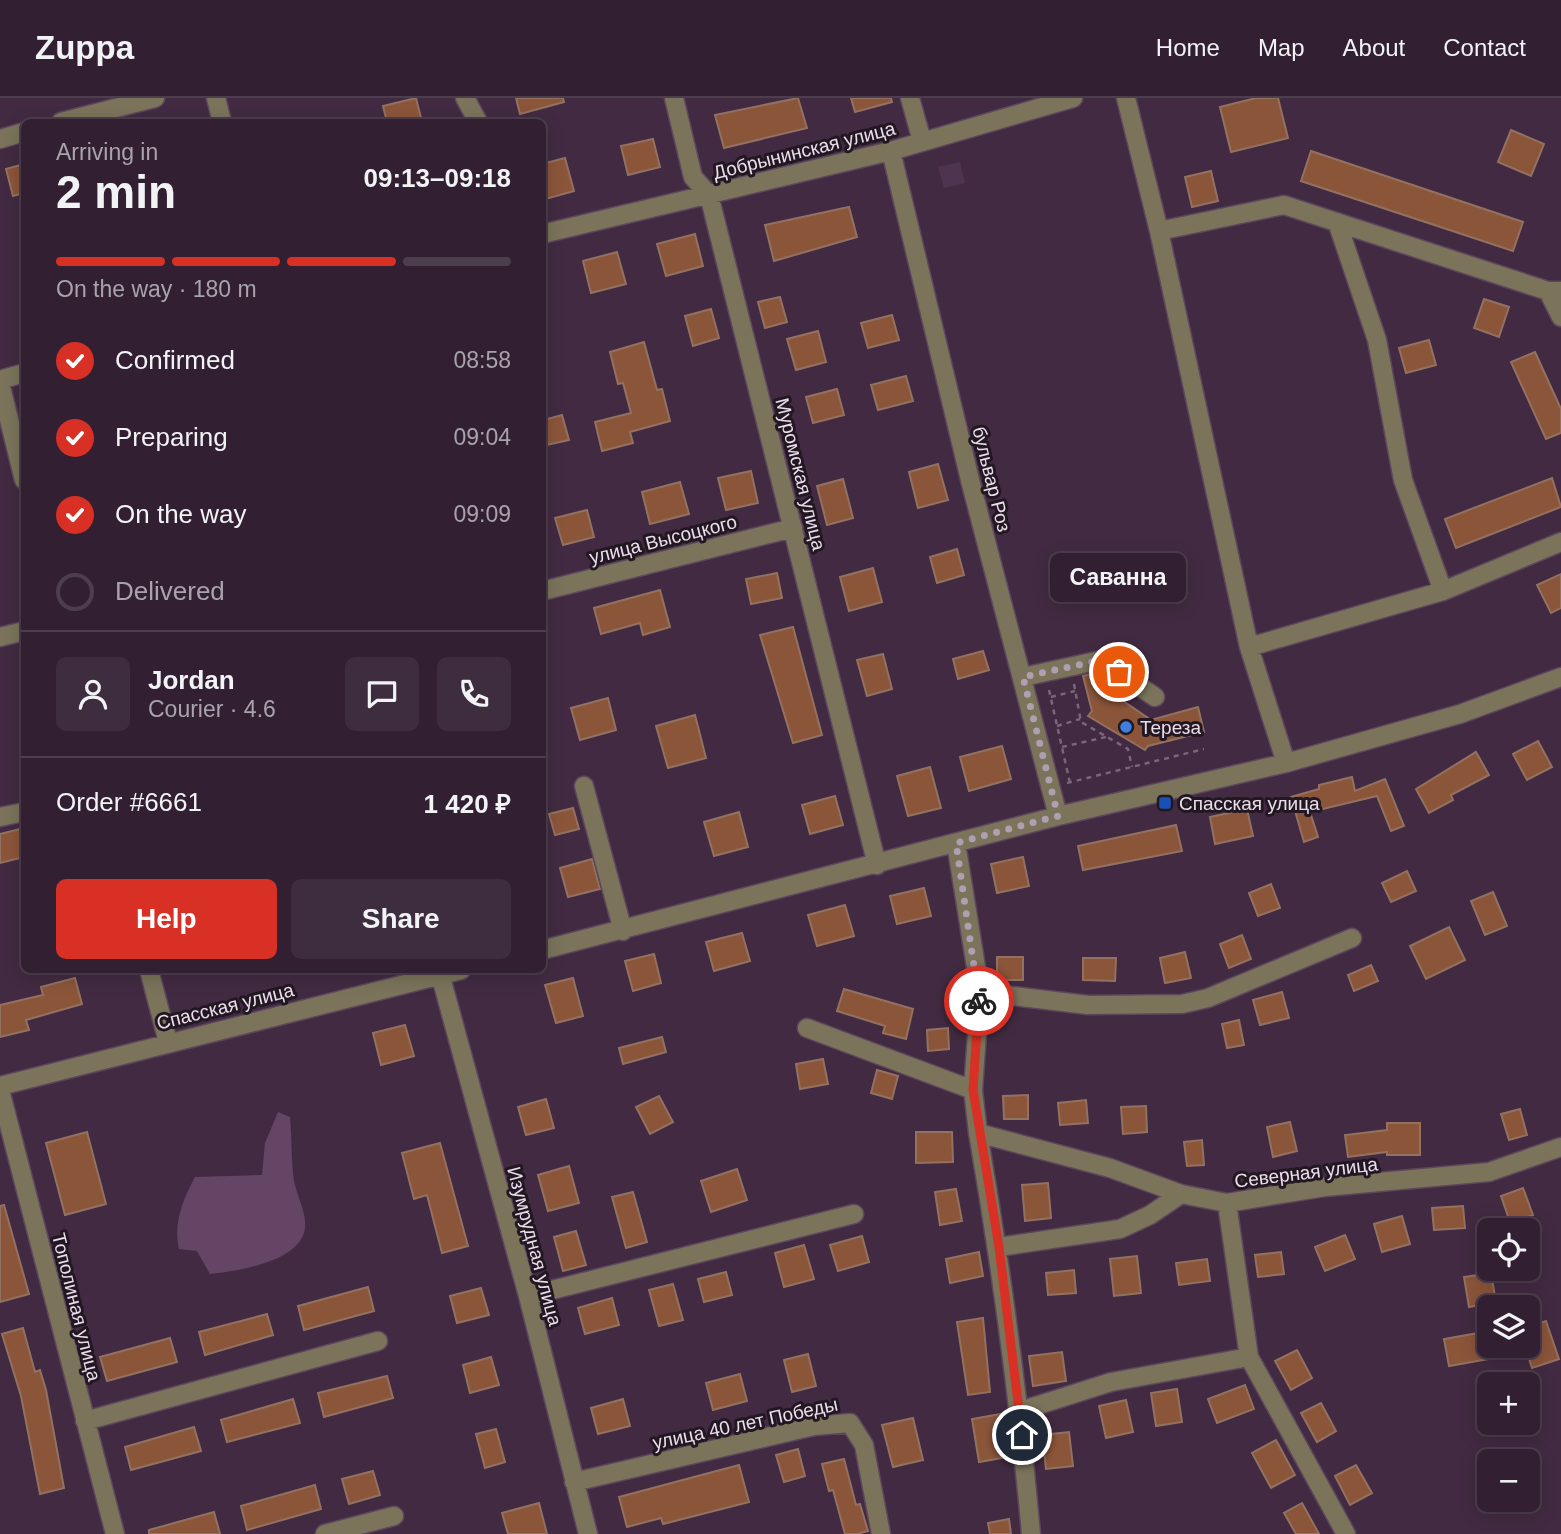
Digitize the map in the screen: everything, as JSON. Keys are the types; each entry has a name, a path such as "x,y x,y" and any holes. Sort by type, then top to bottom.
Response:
{"street":[{"path":"73,119 155,98"},
{"path":"216,98 221,119"},
{"path":"465,98 476,119"},
{"name":"Муромская улица","path":"674,98 693,177 709,195 877,865"},
{"path":"910,98 922,141"},
{"name":"Добрынинская улица","path":"546,233 891,151 1073,98"},
{"path":"1126,98 1158,231 1249,647 1286,763"},
{"path":"0,139 21,133"},
{"name":"бульвар Роз","path":"891,151 971,484 1058,816"},
{"path":"1158,231 1284,205 1555,291 1561,317"},
{"path":"1337,222 1377,340 1403,480 1443,591"},
{"path":"21,374 0,381 21,468"},
{"name":"улица Высоцкого","path":"546,591 793,528"},
{"path":"1249,647 1443,591 1561,542"},
{"path":"0,637 21,632"},
{"path":"1023,677 1101,660 1155,697"},
{"path":"546,949 1058,816 1286,763 1460,714 1561,677"},
{"path":"584,786 623,930"},
{"path":"0,817 21,812"},
{"path":"956,843 980,992 973,1090 999,1247 1020,1411 1031,1534"},
{"path":"980,992 1088,1005 1182,1004 1208,998 1352,938"},
{"path":"150,973 168,1042"},
{"name":"Спасская улица","path":"0,1088 435,973"},
{"name":"Изумрудная улица","path":"439,973 528,1296 587,1534"},
{"path":"807,1028 973,1090"},
{"name":"Тополиная улица","path":"0,1088 115,1534"},
{"name":"Северная улица","path":"978,1133 1110,1168 1181,1194 1227,1203 1325,1188 1489,1172 1561,1147"},
{"path":"999,1247 1120,1229 1150,1215 1181,1194"},
{"path":"1227,1203 1249,1357 1346,1534"},
{"path":"528,1296 854,1214"},
{"path":"85,1421 378,1341"},
{"path":"1020,1411 1111,1382 1249,1357"},
{"name":"улица 40 лет Победы","path":"575,1482 814,1426 850,1423 864,1445 881,1534"},
{"path":"325,1534 394,1516"}],"path":[{"path":"1070,667 1081,722 1128,749 1132,767"},
{"path":"1045,672 1070,782"},
{"path":"1051,696 1075,691"},
{"path":"1057,726 1080,719"},
{"path":"1062,747 1106,737"},
{"path":"1050,787 1204,749"}],"shaded area":[{"path":"960,162 965,183 944,188 938,167"},
{"path":"278,1112 290,1117 294,1181 305,1223 301,1240 280,1257 266,1263 210,1274 197,1251 179,1249 178,1221 187,1194 195,1177 262,1175 265,1143"}],"building":[{"path":"416,98 421,119 386,119 383,106"},
{"path":"516,98 563,98 564,102 520,114"},
{"path":"798,98 807,128 724,148 715,115"},
{"path":"851,98 891,98 892,102 855,112"},
{"path":"1256,98 1278,98 1288,138 1231,152 1220,107"},
{"path":"1511,130 1544,144 1531,176 1498,162"},
{"path":"653,139 660,167 628,175 621,146"},
{"path":"1311,151 1523,222 1513,251 1301,181"},
{"path":"565,158 574,191 546,199 546,163"},
{"path":"21,165 21,194 13,196 6,169"},
{"path":"1211,171 1218,201 1192,207 1185,177"},
{"path":"849,207 857,237 774,261 765,225"},
{"path":"695,234 703,266 666,276 657,244"},
{"path":"617,252 626,284 591,293 583,261"},
{"path":"780,297 787,322 765,328 758,302"},
{"path":"1484,299 1509,307 1499,337 1474,328"},
{"path":"711,309 719,338 693,346 685,316"},
{"path":"892,315 899,340 868,348 861,323"},
{"path":"818,331 826,362 796,370 787,339"},
{"path":"1429,340 1436,365 1406,373 1399,348"},
{"path":"644,342 657,390 662,389 670,421 630,432 633,443 602,451 595,422 631,413 623,383 618,384 610,352"},
{"path":"1535,352 1561,409 1561,433 1546,439 1511,362"},
{"path":"906,376 913,401 878,410 871,385"},
{"path":"837,389 844,415 813,423 806,397"},
{"path":"562,415 569,440 546,445 546,419"},
{"path":"938,464 948,500 918,508 909,472"},
{"path":"751,471 758,503 726,510 718,478"},
{"path":"1552,478 1561,507 1456,548 1445,519"},
{"path":"843,479 853,518 827,525 817,486"},
{"path":"680,482 689,514 650,524 642,492"},
{"path":"587,510 594,537 563,545 555,518"},
{"path":"957,549 964,575 937,583 930,557"},
{"path":"873,568 882,602 849,611 840,577"},
{"path":"777,573 782,598 751,604 746,579"},
{"path":"1561,574 1561,608 1551,613 1537,585"},
{"path":"660,590 670,627 643,635 640,623 601,634 594,608"},
{"path":"793,627 822,735 793,743 760,635"},
{"path":"983,651 989,670 958,679 953,659"},
{"path":"1132,652 1147,665 1141,673 1124,662"},
{"path":"883,654 892,689 867,696 857,660"},
{"path":"1099,672 1110,680 1113,694 1151,720 1198,707 1204,732 1148,746 1145,750 1088,716 1092,711 1083,676"},
{"path":"608,698 616,730 580,740 571,708"},
{"path":"695,715 706,758 668,768 656,726"},
{"path":"1538,741 1552,767 1527,780 1513,754"},
{"path":"1002,746 1011,779 969,791 960,757"},
{"path":"1476,752 1489,775 1451,795 1453,800 1429,813 1416,789"},
{"path":"930,767 941,808 908,816 897,776"},
{"path":"1352,777 1355,791 1385,779 1404,826 1391,831 1377,796 1310,812 1318,837 1304,842 1291,797 1319,789 1319,785"},
{"path":"835,796 843,825 810,834 802,805"},
{"path":"573,808 579,829 555,835 549,814"},
{"path":"1247,809 1253,836 1215,844 1210,817"},
{"path":"739,812 748,847 714,856 704,822"},
{"path":"1176,825 1182,851 1083,870 1078,846"},
{"path":"21,829 21,858 0,863 0,834"},
{"path":"1023,857 1029,886 997,893 991,864"},
{"path":"592,859 600,889 568,897 560,868"},
{"path":"1407,871 1416,891 1391,902 1382,883"},
{"path":"1271,884 1280,908 1258,916 1249,893"},
{"path":"924,888 931,916 897,924 890,896"},
{"path":"1493,892 1507,926 1485,935 1471,901"},
{"path":"845,905 854,936 817,946 808,915"},
{"path":"1449,927 1465,960 1426,979 1410,946"},
{"path":"742,933 750,961 714,971 706,942"},
{"path":"1242,935 1251,959 1229,968 1220,944"},
{"path":"1185,952 1191,978 1165,983 1160,958"},
{"path":"654,954 661,983 633,991 625,961"},
{"path":"997,957 1023,957 1023,980 997,980"},
{"path":"1083,958 1116,958 1115,981 1083,980"},
{"path":"1371,965 1378,981 1354,991 1348,975"},
{"path":"75,978 82,1004 26,1020 29,1030 0,1037 0,1005 43,995 41,987"},
{"path":"573,978 583,1016 556,1023 545,985"},
{"path":"844,989 913,1009 906,1039 883,1033 885,1026 837,1011"},
{"path":"1282,992 1289,1018 1260,1025 1253,1000"},
{"path":"1239,1020 1244,1045 1227,1048 1222,1024"},
{"path":"405,1025 414,1056 381,1065 373,1033"},
{"path":"948,1028 949,1049 928,1051 927,1030"},
{"path":"662,1037 666,1052 623,1064 619,1048"},
{"path":"823,1059 828,1084 800,1089 796,1064"},
{"path":"877,1070 898,1076 892,1099 871,1093"},
{"path":"1028,1095 1028,1119 1004,1119 1003,1096"},
{"path":"659,1096 673,1122 650,1134 636,1107"},
{"path":"546,1099 554,1128 526,1135 518,1107"},
{"path":"1086,1100 1088,1123 1060,1125 1058,1103"},
{"path":"1146,1106 1147,1132 1123,1134 1121,1107"},
{"path":"1520,1109 1527,1135 1509,1140 1501,1114"},
{"path":"1290,1122 1297,1151 1273,1157 1267,1127"},
{"path":"1387,1123 1420,1123 1420,1155 1387,1155 1387,1152 1348,1157 1345,1135 1387,1130"},
{"path":"87,1132 106,1204 65,1215 46,1143"},
{"path":"916,1132 952,1132 953,1162 916,1163"},
{"path":"1202,1140 1204,1165 1187,1166 1184,1142"},
{"path":"440,1143 468,1246 442,1253 427,1195 414,1199 402,1153"},
{"path":"569,1166 579,1203 548,1211 538,1175"},
{"path":"737,1169 747,1200 711,1212 701,1181"},
{"path":"1048,1183 1051,1218 1025,1221 1022,1185"},
{"path":"1523,1188 1533,1215 1509,1218 1501,1196"},
{"path":"956,1189 962,1221 940,1225 935,1192"},
{"path":"633,1192 647,1242 626,1248 612,1197"},
{"path":"4,1205 29,1294 0,1302 0,1206"},
{"path":"1463,1206 1465,1228 1434,1230 1432,1208"},
{"path":"1402,1216 1410,1244 1382,1252 1374,1224"},
{"path":"576,1231 586,1265 563,1271 554,1237"},
{"path":"1345,1235 1355,1259 1325,1271 1315,1247"},
{"path":"862,1236 869,1262 838,1271 830,1245"},
{"path":"804,1245 814,1279 784,1287 775,1253"},
{"path":"979,1252 983,1276 950,1283 946,1259"},
{"path":"1281,1252 1284,1274 1258,1277 1255,1255"},
{"path":"1137,1256 1141,1293 1114,1296 1110,1259"},
{"path":"1207,1259 1210,1281 1179,1285 1176,1263"},
{"path":"1074,1270 1076,1293 1048,1295 1046,1273"},
{"path":"726,1272 732,1295 704,1302 698,1279"},
{"path":"1477,1275 1477,1281 1492,1281 1495,1295 1477,1295 1477,1306 1469,1307 1464,1277"},
{"path":"673,1284 683,1320 659,1326 649,1290"},
{"path":"368,1287 374,1311 304,1330 298,1306"},
{"path":"481,1288 489,1315 457,1323 450,1296"},
{"path":"612,1298 619,1325 585,1334 578,1308"},
{"path":"267,1314 273,1335 205,1355 199,1332"},
{"path":"983,1318 990,1392 968,1395 957,1322"},
{"path":"1546,1321 1559,1359 1532,1368 1529,1358 1540,1358 1540,1323"},
{"path":"23,1328 35,1372 40,1370 46,1390 64,1488 40,1494 21,1396 2,1334"},
{"path":"1477,1333 1477,1358 1489,1359 1449,1366 1444,1339"},
{"path":"170,1338 177,1362 107,1381 100,1357"},
{"path":"1297,1350 1312,1378 1291,1390 1275,1361"},
{"path":"1062,1352 1066,1381 1033,1386 1029,1356"},
{"path":"808,1354 816,1386 792,1392 784,1360"},
{"path":"491,1357 499,1385 470,1393 463,1365"},
{"path":"740,1374 747,1401 713,1410 706,1383"},
{"path":"387,1376 393,1398 324,1417 318,1393"},
{"path":"1245,1385 1254,1409 1217,1423 1208,1399"},
{"path":"1177,1389 1182,1422 1156,1426 1151,1393"},
{"path":"293,1399 300,1423 227,1442 221,1420"},
{"path":"623,1399 630,1426 598,1434 591,1408"},
{"path":"1126,1400 1133,1432 1106,1438 1099,1406"},
{"path":"1321,1403 1336,1431 1317,1442 1301,1413"},
{"path":"1001,1414 1008,1457 979,1462 972,1419"},
{"path":"913,1418 923,1460 893,1467 882,1425"},
{"path":"194,1427 201,1451 131,1470 125,1447"},
{"path":"496,1429 505,1462 485,1468 476,1434"},
{"path":"1069,1432 1073,1466 1046,1469 1042,1435"},
{"path":"1276,1440 1295,1475 1271,1488 1252,1453"},
{"path":"798,1449 805,1476 784,1482 776,1455"},
{"path":"844,1459 856,1505 860,1504 868,1531 857,1534 845,1534 833,1490 829,1491 822,1464"},
{"path":"739,1465 749,1502 663,1524 661,1518 627,1527 619,1497"},
{"path":"1356,1465 1372,1493 1350,1505 1335,1476"},
{"path":"373,1471 380,1495 349,1504 342,1479"},
{"path":"315,1485 321,1509 247,1530 241,1506"},
{"path":"539,1503 547,1534 508,1534 502,1513"},
{"path":"1302,1503 1319,1534 1296,1534 1284,1513"},
{"path":"214,1512 220,1534 149,1534 149,1530"},
{"path":"1009,1519 1011,1534 990,1534 988,1523"}],"way so far":[{"path":"979,1001 980,992 956,843 1058,816 1023,677 1101,660 1119,672"}],"place":[{"name":"Саванна","path":"1119,672"},
{"name":"Тереза","path":"1126,727"},
{"name":"Спасская улица","path":"1165,803"}],"route":[{"path":"979,1001 973,1090 999,1247 1022,1435"}]}
